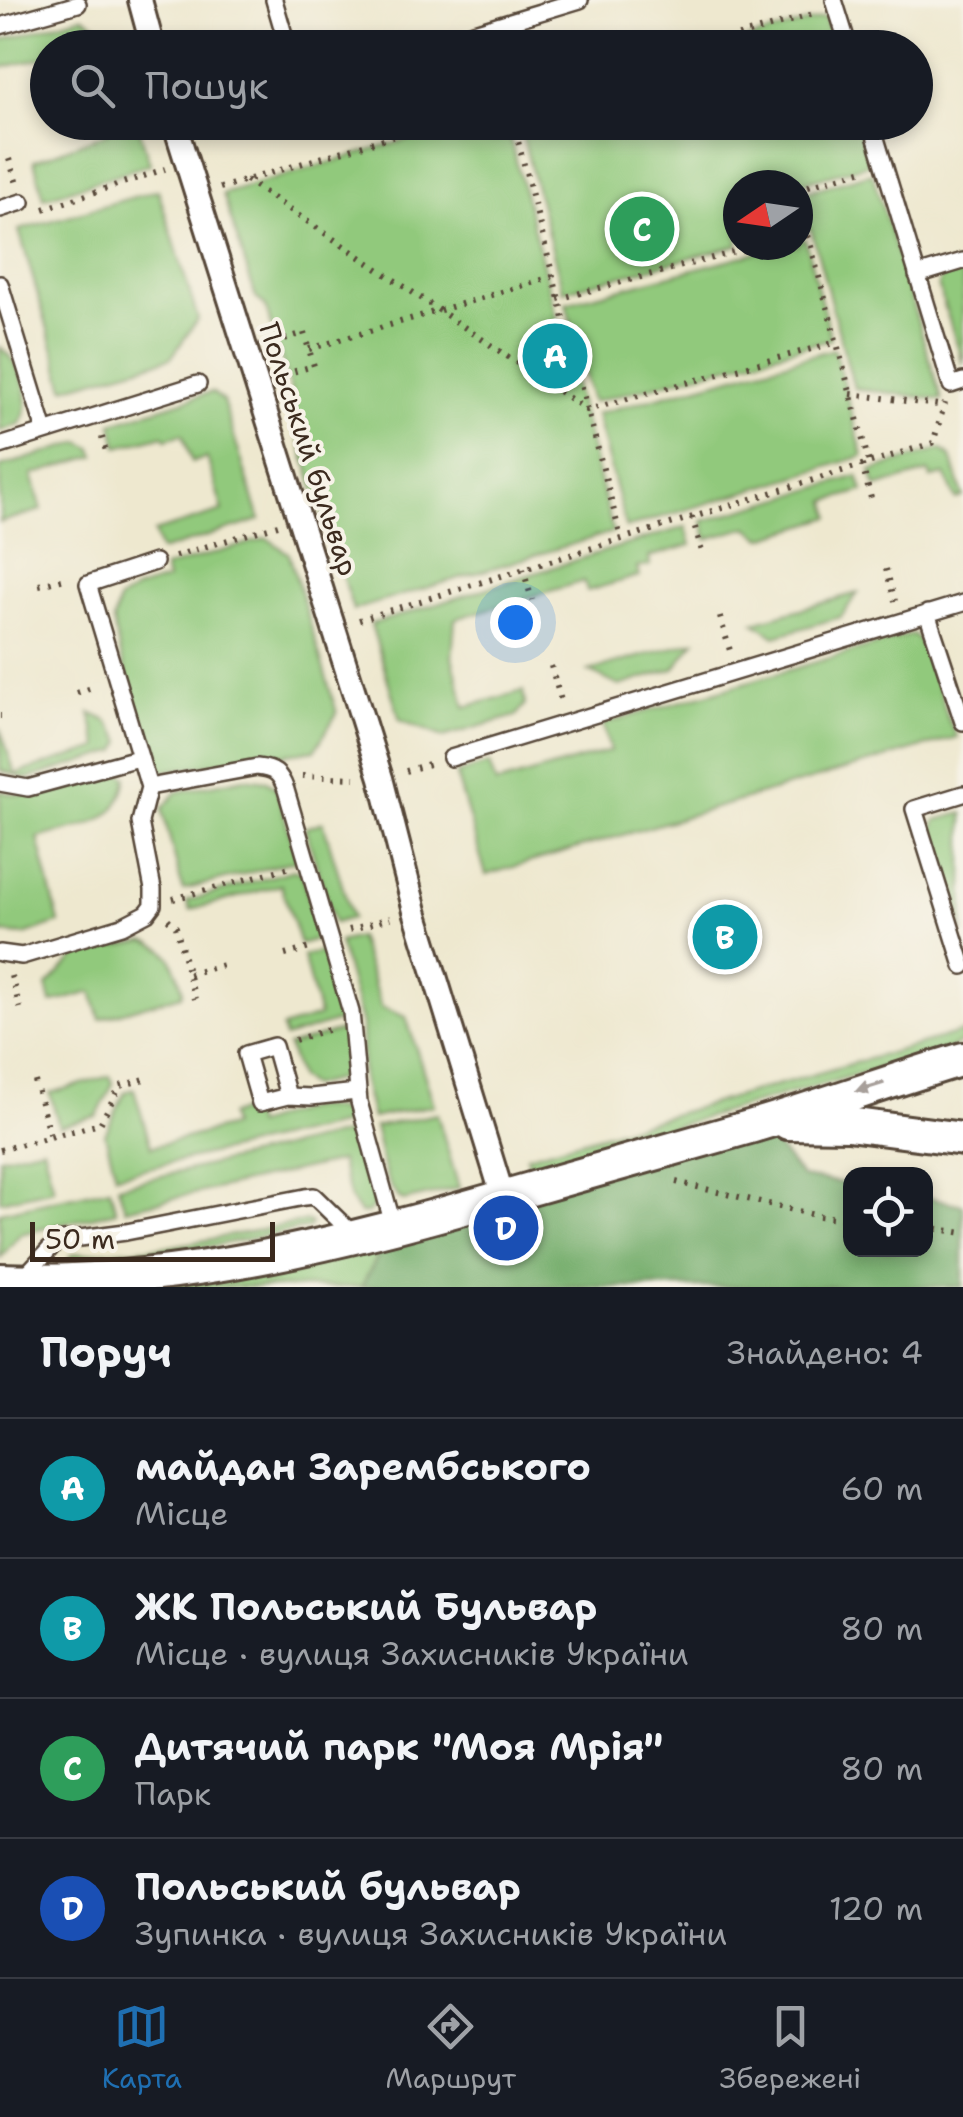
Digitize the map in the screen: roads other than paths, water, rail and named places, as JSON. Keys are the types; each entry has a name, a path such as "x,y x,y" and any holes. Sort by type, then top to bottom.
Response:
{"street":[{"path":"140,0 148,30"},
{"name":"Польський бульвар","path":"179,140 381,778 414,911 503,1197"},
{"path":"10,1280 72,1284 152,1279 394,1228 759,1124 963,1059"},
{"path":"759,1124 848,1124 963,1140"}],"lane":[{"path":"274,0 283,30"},
{"path":"481,30 580,0"},
{"path":"0,26 78,4"},
{"path":"836,4 844,30"},
{"path":"876,140 917,275 957,383"},
{"path":"0,209 22,202"},
{"path":"917,275 963,261"},
{"path":"0,284 45,430"},
{"path":"0,446 198,384"},
{"path":"0,953 22,956 122,926 147,913 152,905 153,889 140,822 149,787 88,584 155,562"},
{"path":"451,758 963,602"},
{"path":"927,614 963,722"},
{"path":"0,783 28,788 138,758"},
{"path":"149,787 257,767 273,769 281,776 353,1022 357,1092 394,1228"},
{"path":"963,794 914,809 963,966"},
{"path":"288,1096 274,1046 246,1054 260,1103 288,1096 311,1098 357,1092"},
{"path":"10,1280 57,1241 126,1232 304,1197 314,1196 356,1236"}],"place":[{"name":"Дитячий парк \"Моя Мрія\"","path":"642,229"},
{"name":"майдан Зарембського","path":"555,356"},
{"name":"ЖК Польський Бульвар","path":"725,937"},
{"name":"Польський бульвар","path":"506,1228"}]}
